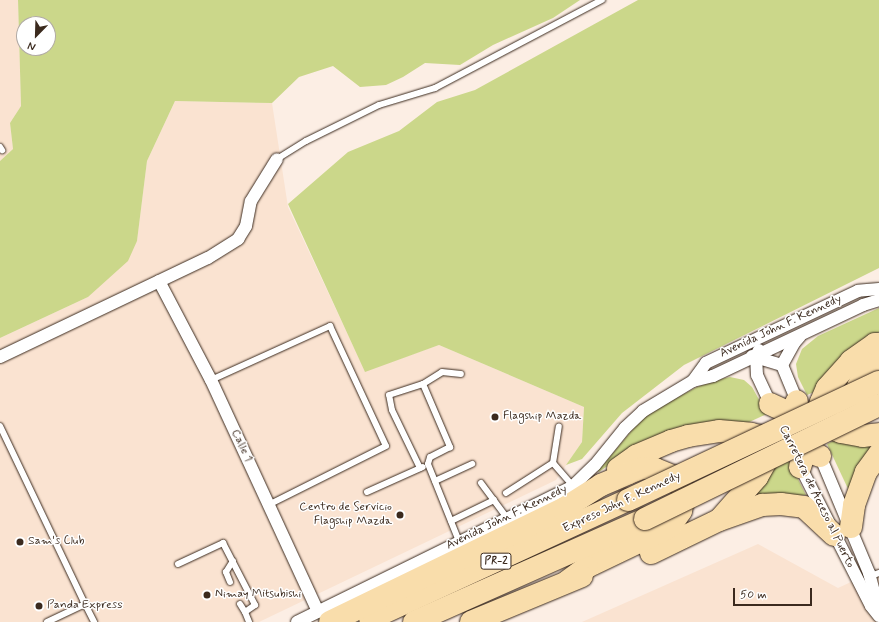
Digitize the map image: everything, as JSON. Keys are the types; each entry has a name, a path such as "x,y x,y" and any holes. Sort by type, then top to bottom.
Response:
{"highway":[{"path":"719,520 799,435 821,402 832,381 851,361 875,344 879,344"},
{"path":"879,359 867,368 858,387 863,401 879,415"},
{"name":"Expreso John F. Kennedy","path":"364,622 879,382"},
{"path":"770,404 799,435"},
{"name":"Expreso John F. Kennedy","path":"414,622 646,519 879,404"},
{"path":"601,485 619,467 636,456 671,441 688,436 718,431 751,434 799,435 847,433 863,436 879,434"},
{"path":"471,622 568,581 646,555 719,520 762,505 792,504 804,507 842,531 854,505 866,472 879,454"},
{"path":"324,617 563,510 601,485 642,468 667,472 675,477 685,492 681,511 670,527 587,567 568,581"}],"street":[{"path":"0,357 208,258 238,239 246,226 251,201 277,159"},
{"name":"Calle 1","path":"159,281 211,380 268,505 324,617"},
{"name":"Avenida John F. Kennedy","path":"693,381 706,363 858,291 879,289"},
{"name":"Avenida John F. Kennedy","path":"297,622 324,617 459,541 573,486 595,465 625,428 643,411 693,381 714,376 863,305 879,300"},
{"path":"770,404 757,375 756,356 760,346 774,331"},
{"path":"799,435 782,365 794,343 803,333"},
{"path":"715,359 756,356 782,365"},
{"path":"714,376 736,370 746,370 757,375"},
{"name":"Carretera de Acceso al Puerto","path":"799,435 842,531 858,582 871,606 879,616"},
{"name":"Carretera de Acceso al Puerto","path":"799,435 842,531 874,574 879,610"}],"lane":[{"path":"277,159 306,141 379,105 435,88 602,0"},
{"path":"211,380 330,326 386,446 268,505"},
{"path":"420,468 392,410 389,395 423,384 442,372 461,374"},
{"path":"423,384 450,447 430,457 428,464 459,541"},
{"path":"0,426 94,622"},
{"path":"506,493 553,463 559,426"},
{"path":"553,463 573,486"},
{"path":"367,492 428,464"},
{"path":"435,482 472,464"},
{"path":"481,483 506,518"},
{"path":"451,521 494,500"},
{"path":"178,564 224,543 255,605 245,612"},
{"path":"230,582 226,572 233,561"},
{"path":"858,582 874,574"},
{"path":"47,622 85,604"},
{"path":"240,604 249,622"}],"shaded area":[{"path":"0,0 18,0 18,16 16,16 16,56 20,56 21,106 10,123 13,149 0,161"},
{"path":"175,101 272,103 288,207 365,371 439,345 584,407 582,442 556,480 259,622 0,622 0,338 88,297 137,241 147,161"},
{"path":"758,544 838,588 879,569 879,622 582,622"}],"green space":[{"path":"18,0 580,0 553,18 493,45 460,65 425,63 403,77 386,85 360,87 333,66 299,77 272,103 175,101 147,161 137,241 128,261 88,297 0,338 0,161 13,149 10,123 21,106 20,56 56,56 56,16 18,16"},
{"path":"638,0 879,0 879,268 684,365 622,413 582,459 566,465 582,442 584,407 439,345 365,372 288,204 348,152 399,131 437,102 475,90"},
{"path":"879,308 879,332 870,337 819,390 807,395 798,377 796,364 802,349 818,336"},
{"path":"730,377 744,380 752,387 767,414 745,424 613,462 599,472 598,471 638,423 652,411 697,387"},
{"path":"839,438 879,440 850,493 827,444"},
{"path":"789,461 806,495 751,499 772,469"}],"place":[{"name":"Flagship Mazda","path":"495,417"},
{"name":"Centro de Servicio Flagship Mazda","path":"400,515"},
{"name":"Sam's Club","path":"20,542"},
{"name":"Nimay Mitsubishi","path":"207,595"},
{"name":"Panda Express","path":"39,606"}]}
